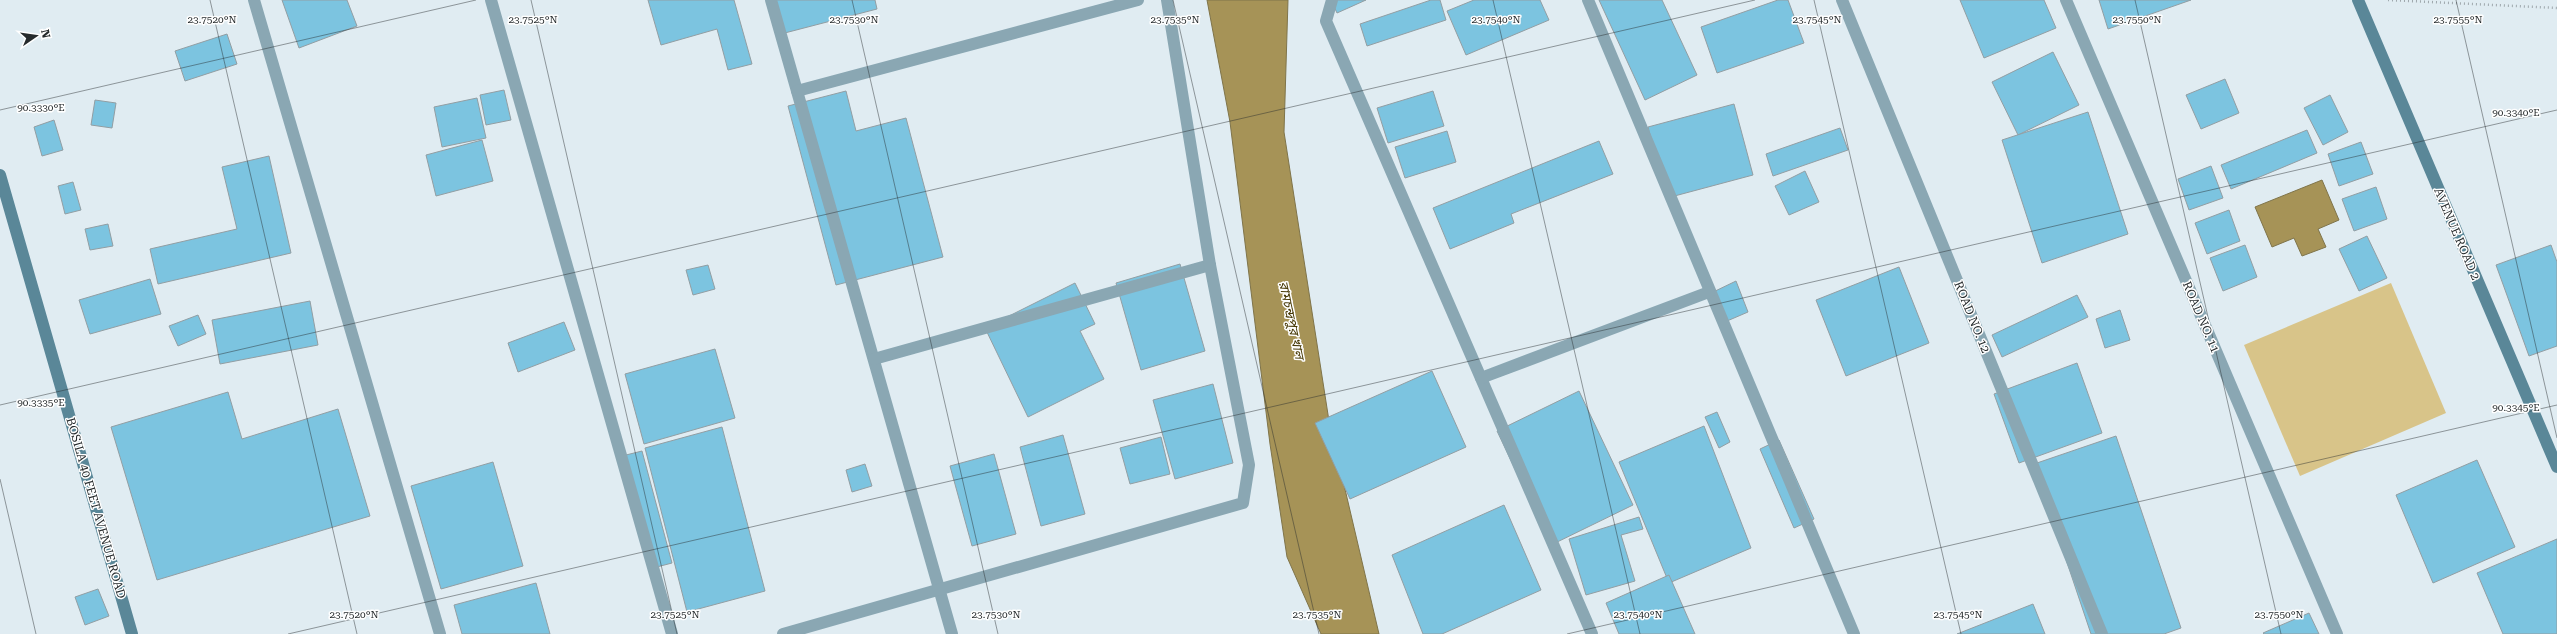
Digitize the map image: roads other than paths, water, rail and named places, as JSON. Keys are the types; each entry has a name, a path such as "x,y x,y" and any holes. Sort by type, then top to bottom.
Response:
{"street":[{"path":"254,0 440,634"},
{"path":"491,0 672,634"},
{"path":"771,0 952,634"},
{"path":"797,91 1138,0"},
{"path":"783,634 1242,503 1249,465 1210,265 1167,0"},
{"path":"1332,0 1326,21 1592,634"},
{"path":"1588,0 1709,292 1854,634"},
{"name":"ROAD NO. 12","path":"1842,0 2102,634"},
{"name":"ROAD NO. 11","path":"2066,0 2337,634"},
{"name":"AVENUE ROAD 2","path":"2358,0 2557,467"},
{"name":"BOSILA 40 FEET AVENUE ROAD","path":"0,175 132,634"},
{"path":"874,359 1210,265"},
{"path":"1480,378 1709,292"}],"water":[{"name":"রামচন্দ্রপুর খাল","path":"1207,0 1288,0 1284,132 1329,421 1379,634 1321,634 1287,557 1270,444 1230,122"},
{"path":"2322,180 2339,220 2318,229 2326,247 2302,256 2294,238 2272,247 2255,207"}]}
